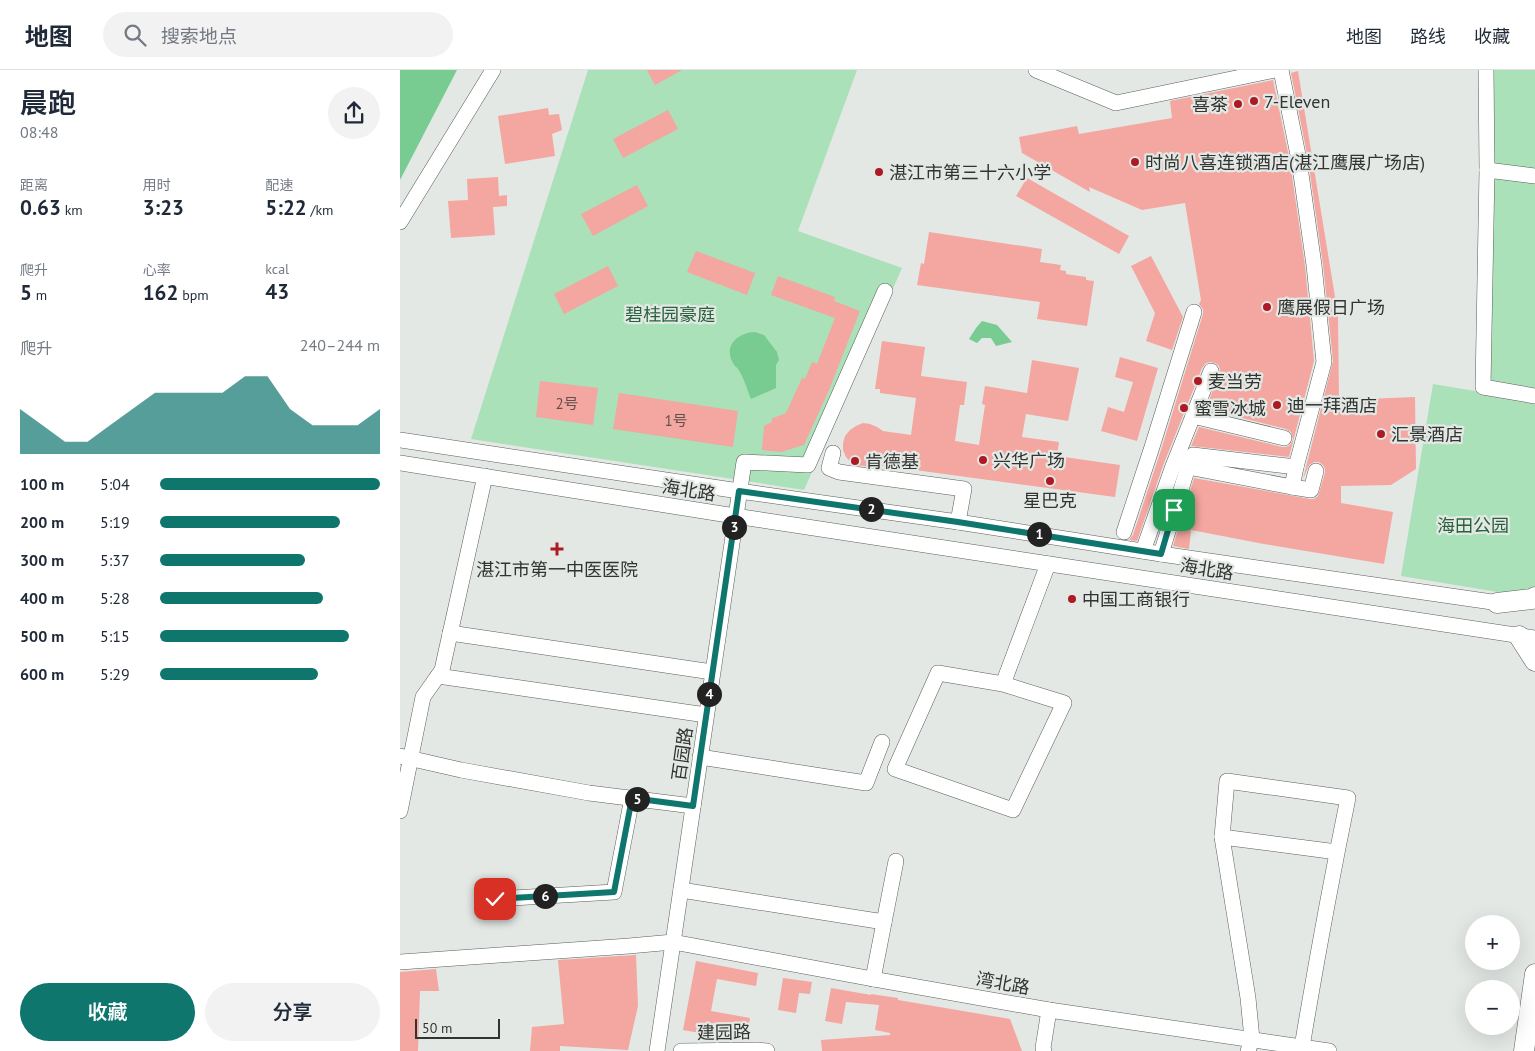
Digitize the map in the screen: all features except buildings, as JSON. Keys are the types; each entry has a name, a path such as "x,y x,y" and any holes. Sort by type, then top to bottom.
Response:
{"main road":[{"path":"1497,602 1532,599 1535,597"},
{"path":"1527,637 1535,661"},
{"path":"1524,1051 1535,974"}],"street":[{"path":"400,222 493,70"},
{"path":"1036,70 1116,103 1275,70"},
{"path":"1281,70 1299,160 1313,256 1324,362 1292,487"},
{"path":"1486,70 1487,170 1483,387 1535,396"},
{"path":"1487,170 1535,176"},
{"name":"百园路","path":"657,1051 744,462 808,466 885,290"},
{"path":"1120,547 1194,312"},
{"path":"1143,551 1173,466 1211,371"},
{"path":"1193,416 1284,438"},
{"name":"海北路","path":"400,440 958,522 1161,554 1535,607"},
{"path":"833,453 830,468 839,472 964,488 958,522"},
{"path":"1161,554 1193,455 1296,467"},
{"name":"海北路","path":"400,463 1527,637"},
{"path":"1188,467 1310,490 1316,471"},
{"path":"400,811 406,756 423,697 442,670 485,476"},
{"path":"1124,500 1124,532"},
{"path":"1004,684 1048,564"},
{"path":"450,633 712,672"},
{"path":"938,673 1004,684 1064,703 1013,810 895,769 938,673"},
{"path":"438,676 706,715"},
{"path":"700,757 866,783 882,742"},
{"path":"406,756 461,770 589,793 693,806"},
{"path":"1250,1045 1248,998 1222,837 1227,781 1348,798 1328,897 1302,1047"},
{"path":"495,899 614,892 632,798"},
{"path":"1222,837 1337,852"},
{"path":"873,979 896,862"},
{"path":"681,890 884,922"},
{"name":"湾北路","path":"400,962 673,942 1250,1045 1302,1047 1329,1051"},
{"path":"1044,1051 1049,1010"},
{"name":"建园路","path":"681,1051 767,1051"}],"green space":[{"name":"碧桂园豪庭","path":"588,70 857,70 798,231 902,268 804,490 471,439"},
{"path":"1488,70 1535,70 1535,395 1484,386"},
{"name":"海田公园","path":"1433,384 1535,401 1535,586 1522,596 1401,576"}],"shaded area":[{"path":"400,70 457,70 400,180"},
{"path":"982,321 997,325 1012,342 996,346 991,338 982,338 977,343 969,339"},
{"path":"755,332 764,335 777,352 779,360 776,365 776,388 751,399 738,368 730,357 730,351 734,341 743,335"}],"place":[{"name":"7-Eleven","path":"1254,101"},
{"name":"喜茶","path":"1238,104"},
{"name":"时尚八喜连锁酒店(湛江鹰展广场店)","path":"1135,162"},
{"name":"湛江市第三十六小学","path":"879,172"},
{"name":"鹰展假日广场","path":"1267,307"},
{"name":"麦当劳","path":"1198,381"},
{"name":"迪一拜酒店","path":"1277,405"},
{"name":"蜜雪冰城","path":"1184,408"},
{"name":"汇景酒店","path":"1381,434"},
{"name":"兴华广场","path":"983,460"},
{"name":"肯德基","path":"855,461"},
{"name":"星巴克","path":"1050,481"},
{"name":"湛江市第一中医医院","path":"557,549"},
{"name":"中国工商银行","path":"1072,599"}],"route":[{"path":"495,899 614,892 632,798 693,806 739,491 958,522 1161,554 1174,510"}]}
